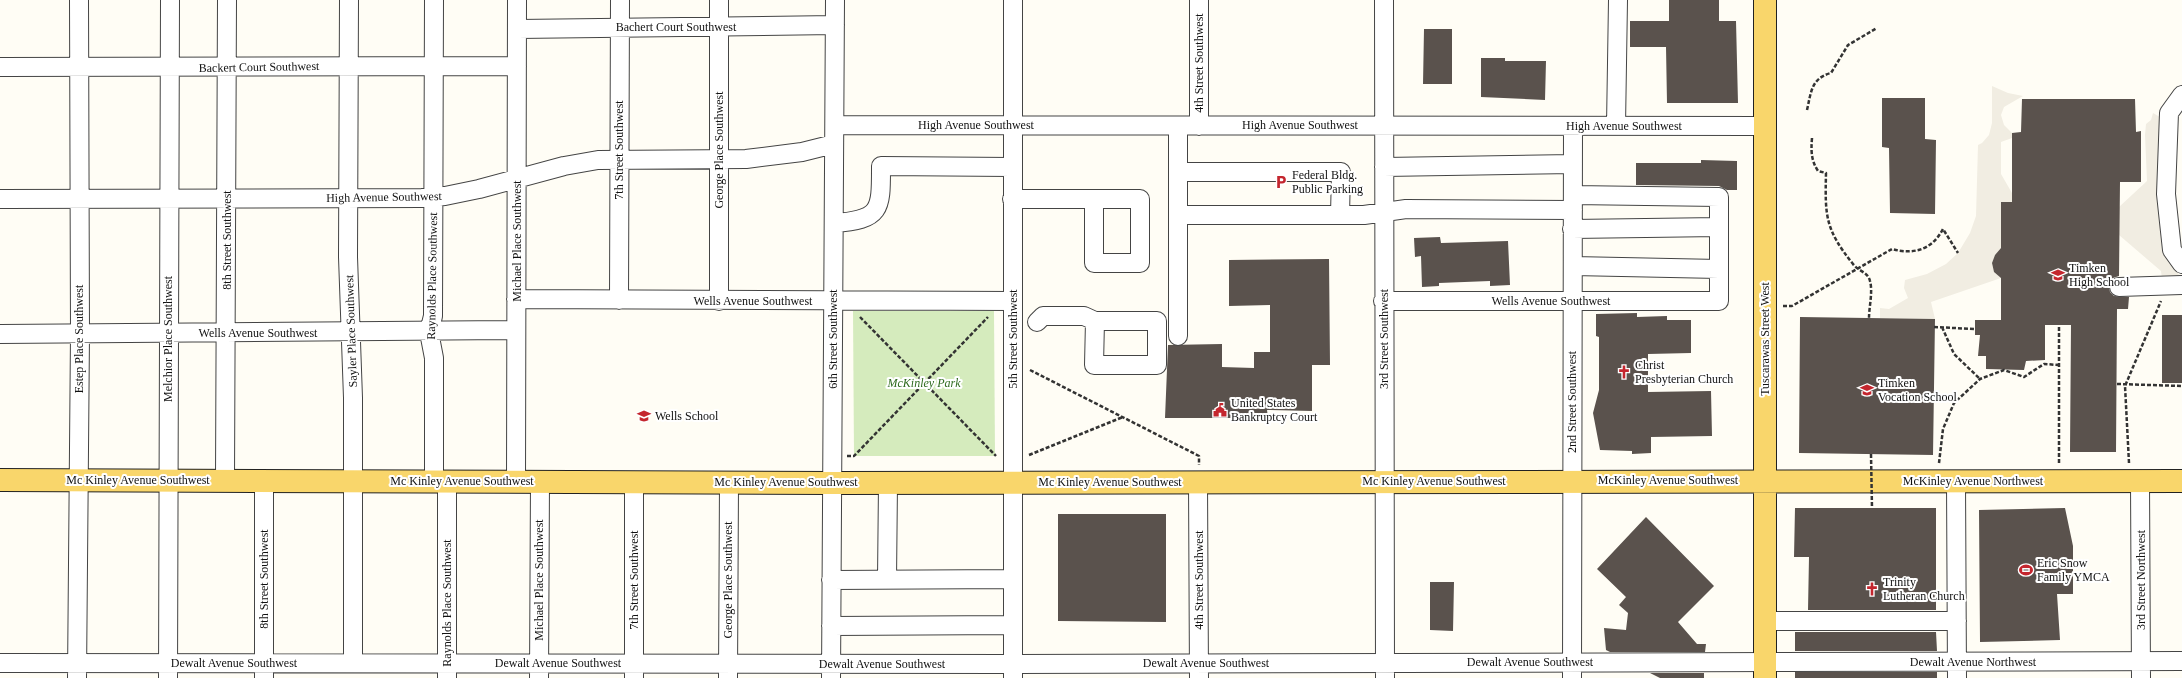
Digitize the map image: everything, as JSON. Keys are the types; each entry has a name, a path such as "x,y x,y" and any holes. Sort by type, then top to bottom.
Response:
{"main road":[{"name":"Tuscarawas Street West","path":"1765,0 1765,670"},
{"name":"Mc Kinley Avenue Southwest","path":"0,480 888,483 1572,480"},
{"name":"McKinley Avenue Southwest","path":"1572,480 1765,480"},
{"name":"McKinley Avenue Northwest","path":"1765,480 2058,482 2182,481"}],"street":[{"name":"Estep Place Southwest","path":"77,670 80,334 79,0"},
{"name":"Melchior Place Southwest","path":"168,670 170,0"},
{"name":"8th Street Southwest","path":"225,480 227,333 227,0"},
{"name":"Sayler Place Southwest","path":"349,0 348,198 350,332 354,398 353,663"},
{"name":"Raynolds Place Southwest","path":"434,0 433,316 429,332 434,358 441,481 447,671"},
{"name":"Michael Place Southwest","path":"516,481 517,0"},
{"name":"7th Street Southwest","path":"619,300 620,0"},
{"name":"George Place Southwest","path":"719,0 719,301"},
{"name":"6th Street Southwest","path":"831,671 835,0"},
{"name":"5th Street Southwest","path":"1013,0 1012,199 1005,301 1013,322 1013,671"},
{"name":"4th Street Southwest","path":"1199,126 1200,0"},
{"name":"3rd Street Southwest","path":"1384,0 1383,301 1385,670"},
{"path":"1616,126 1618,0"},
{"name":"Bachert Court Southwest","path":"518,29 835,25"},
{"name":"Backert Court Southwest","path":"0,67 226,68 518,66"},
{"path":"2182,96 2169,113 2166,194 2172,250 2182,264"},
{"name":"High Avenue Southwest","path":"834,125 1765,126"},
{"path":"1178,126 1178,336"},
{"name":"2nd Street Southwest","path":"1572,670 1573,126"},
{"name":"High Avenue Southwest","path":"0,199 434,197 479,188 591,161 766,157 802,152 834,144"},
{"path":"1384,167 1573,164"},
{"path":"834,223 856,222 872,214 881,200 880,166 1012,166"},
{"path":"1178,172 1341,172 1340,215"},
{"path":"1178,215 1340,215 1406,209 1719,198 1719,269 1573,266"},
{"path":"1012,199 1094,199"},
{"path":"1572,229 1719,227"},
{"name":"Wells Avenue Southwest","path":"1383,301 1719,301 1719,269"},
{"path":"2119,287 2174,285"},
{"name":"Wells Avenue Southwest","path":"516,299 1005,301"},
{"path":"1013,322 1037,322 1043,316 1084,316 1095,321"},
{"name":"Wells Avenue Southwest","path":"0,334 429,332 516,330"},
{"name":"8th Street Southwest","path":"264,480 264,670"},
{"name":"Michael Place Southwest","path":"539,671 540,481"},
{"path":"1946,481 1957,621 1957,670"},
{"name":"3rd Street Northwest","path":"2135,481 2141,669"},
{"name":"7th Street Southwest","path":"634,482 634,671"},
{"name":"George Place Southwest","path":"728,671 729,482"},
{"name":"4th Street Southwest","path":"1198,482 1199,670"},
{"path":"888,483 888,580"},
{"path":"831,580 1013,579"},
{"path":"1765,621 1957,621"},
{"path":"831,626 1013,625"},
{"name":"Dewalt Avenue Northwest","path":"1765,670 2141,669 2182,661"},
{"name":"Dewalt Avenue Southwest","path":"0,663 77,670 264,670 353,663 447,671 1765,670"}],"path":[{"path":"1807,110 1814,83 1821,76 1831,73 1848,45 1877,28"},
{"path":"1812,138 1811,153 1814,165 1818,171 1826,173 1826,220 1837,244 1858,269 1866,274 1870,282 1869,318"},
{"path":"1765,306 1792,306 1892,249 1906,253 1924,249 1939,238 1943,229 1958,253"},
{"path":"2135,481 2125,386 2162,301 2174,285"},
{"path":"832,457 854,456 1005,301"},
{"path":"859,316 995,456 1034,455 1123,418"},
{"path":"2058,482 2059,325"},
{"path":"1934,327 1974,329"},
{"path":"1942,328 1954,354 1980,379"},
{"path":"1013,362 1199,456 1198,482"},
{"path":"1946,481 1943,429 1954,403 1980,379 2004,370 2024,377 2044,364 2059,365"},
{"path":"2117,384 2125,386 2182,386"},
{"path":"1871,454 1872,508"}],"green space":[{"name":"McKinley Park","path":"853,311 994,311 995,456 854,456"}],"shaded area":[{"path":"1992,86 2008,93 2023,96 2004,107 2001,115 2004,125 2012,133 2012,138 2001,142 2001,174 2012,193 2012,202 2001,202 2001,248 1995,255 1992,263 1994,272 2001,278 1931,302 1935,319 1880,318 1880,308 1889,309 1908,298 1904,288 1905,280 1927,274 1946,264 1958,253 1970,233 1976,216 1978,145 1982,143 1989,135 1992,123"},
{"path":"2153,113 2160,117 2160,227 2170,258 2179,275 2175,279 2162,279 2161,271 2119,235 2119,207 2147,181 2145,135 2146,124 2151,120"}],"building":[{"path":"1669,0 1719,0 1719,21 1736,21 1738,103 1667,103 1666,47 1630,47 1630,21 1669,21"},
{"path":"1424,29 1452,29 1452,84 1423,84"},
{"path":"1481,58 1505,58 1505,61 1546,61 1545,100 1481,97"},
{"path":"1882,98 1925,98 1925,139 1936,140 1935,214 1890,213 1889,148 1882,147"},
{"name":"Timken High School","path":"2022,99 2135,99 2136,132 2141,131 2141,182 2120,182 2119,276 2113,278 2109,287 2110,292 2114,296 2129,297 2128,309 2117,309 2116,452 2070,452 2071,325 2045,325 2045,360 2026,361 2024,370 1986,369 1986,356 1978,356 1980,335 1975,335 1975,320 2001,320 2001,278 1994,272 1992,263 1995,255 2001,248 2001,202 2012,202 2012,133 2021,132"},
{"path":"1701,160 1737,161 1737,190 1727,190 1719,186 1636,185 1636,163 1701,163"},
{"path":"1440,237 1441,243 1508,241 1510,285 1490,286 1490,281 1439,283 1439,286 1422,287 1421,256 1415,257 1414,238"},
{"path":"1329,259 1330,365 1312,365 1312,411 1267,410 1268,418 1165,418 1168,345 1222,344 1222,367 1254,368 1254,352 1270,352 1270,305 1229,306 1229,260"},
{"name":"Christ Presbyterian Church","path":"1637,313 1637,317 1667,316 1667,320 1691,320 1691,353 1648,354 1648,392 1711,391 1712,436 1651,437 1651,453 1632,454 1632,451 1600,450 1593,413 1599,390 1599,337 1596,336 1596,314"},
{"path":"2162,315 2182,315 2182,383 2162,383"},
{"name":"Timken Vocation School","path":"1800,317 1935,319 1933,455 1799,453"},
{"path":"1795,508 1936,508 1936,610 1808,610 1809,557 1794,557"},
{"name":"Eric Snow Family YMCA","path":"2065,508 2073,546 2073,594 2057,594 2060,640 1980,642 1979,510"},
{"path":"1058,514 1166,514 1166,622 1058,621"},
{"path":"1646,517 1714,586 1678,622 1697,644 1706,644 1705,652 1610,652 1606,650 1604,628 1626,630 1628,613 1619,605 1626,597 1597,569"},
{"path":"1430,582 1454,582 1453,631 1430,630"},
{"path":"1795,632 1936,632 1937,651 1795,651"},
{"path":"1795,672 1937,672 1937,678 1795,678"},
{"path":"1650,673 1704,673 1704,678 1660,678"}],"place":[{"name":"Federal Bldg. Public Parking","path":"1281,182"},
{"name":"Timken High School","path":"2058,275"},
{"name":"Christ Presbyterian Church","path":"1624,372"},
{"name":"Timken Vocation School","path":"1867,390"},
{"name":"United States Bankruptcy Court","path":"1220,410"},
{"name":"Wells School","path":"644,416"},
{"name":"Eric Snow Family YMCA","path":"2026,570"},
{"name":"Trinity Lutheran Church","path":"1872,589"}]}
